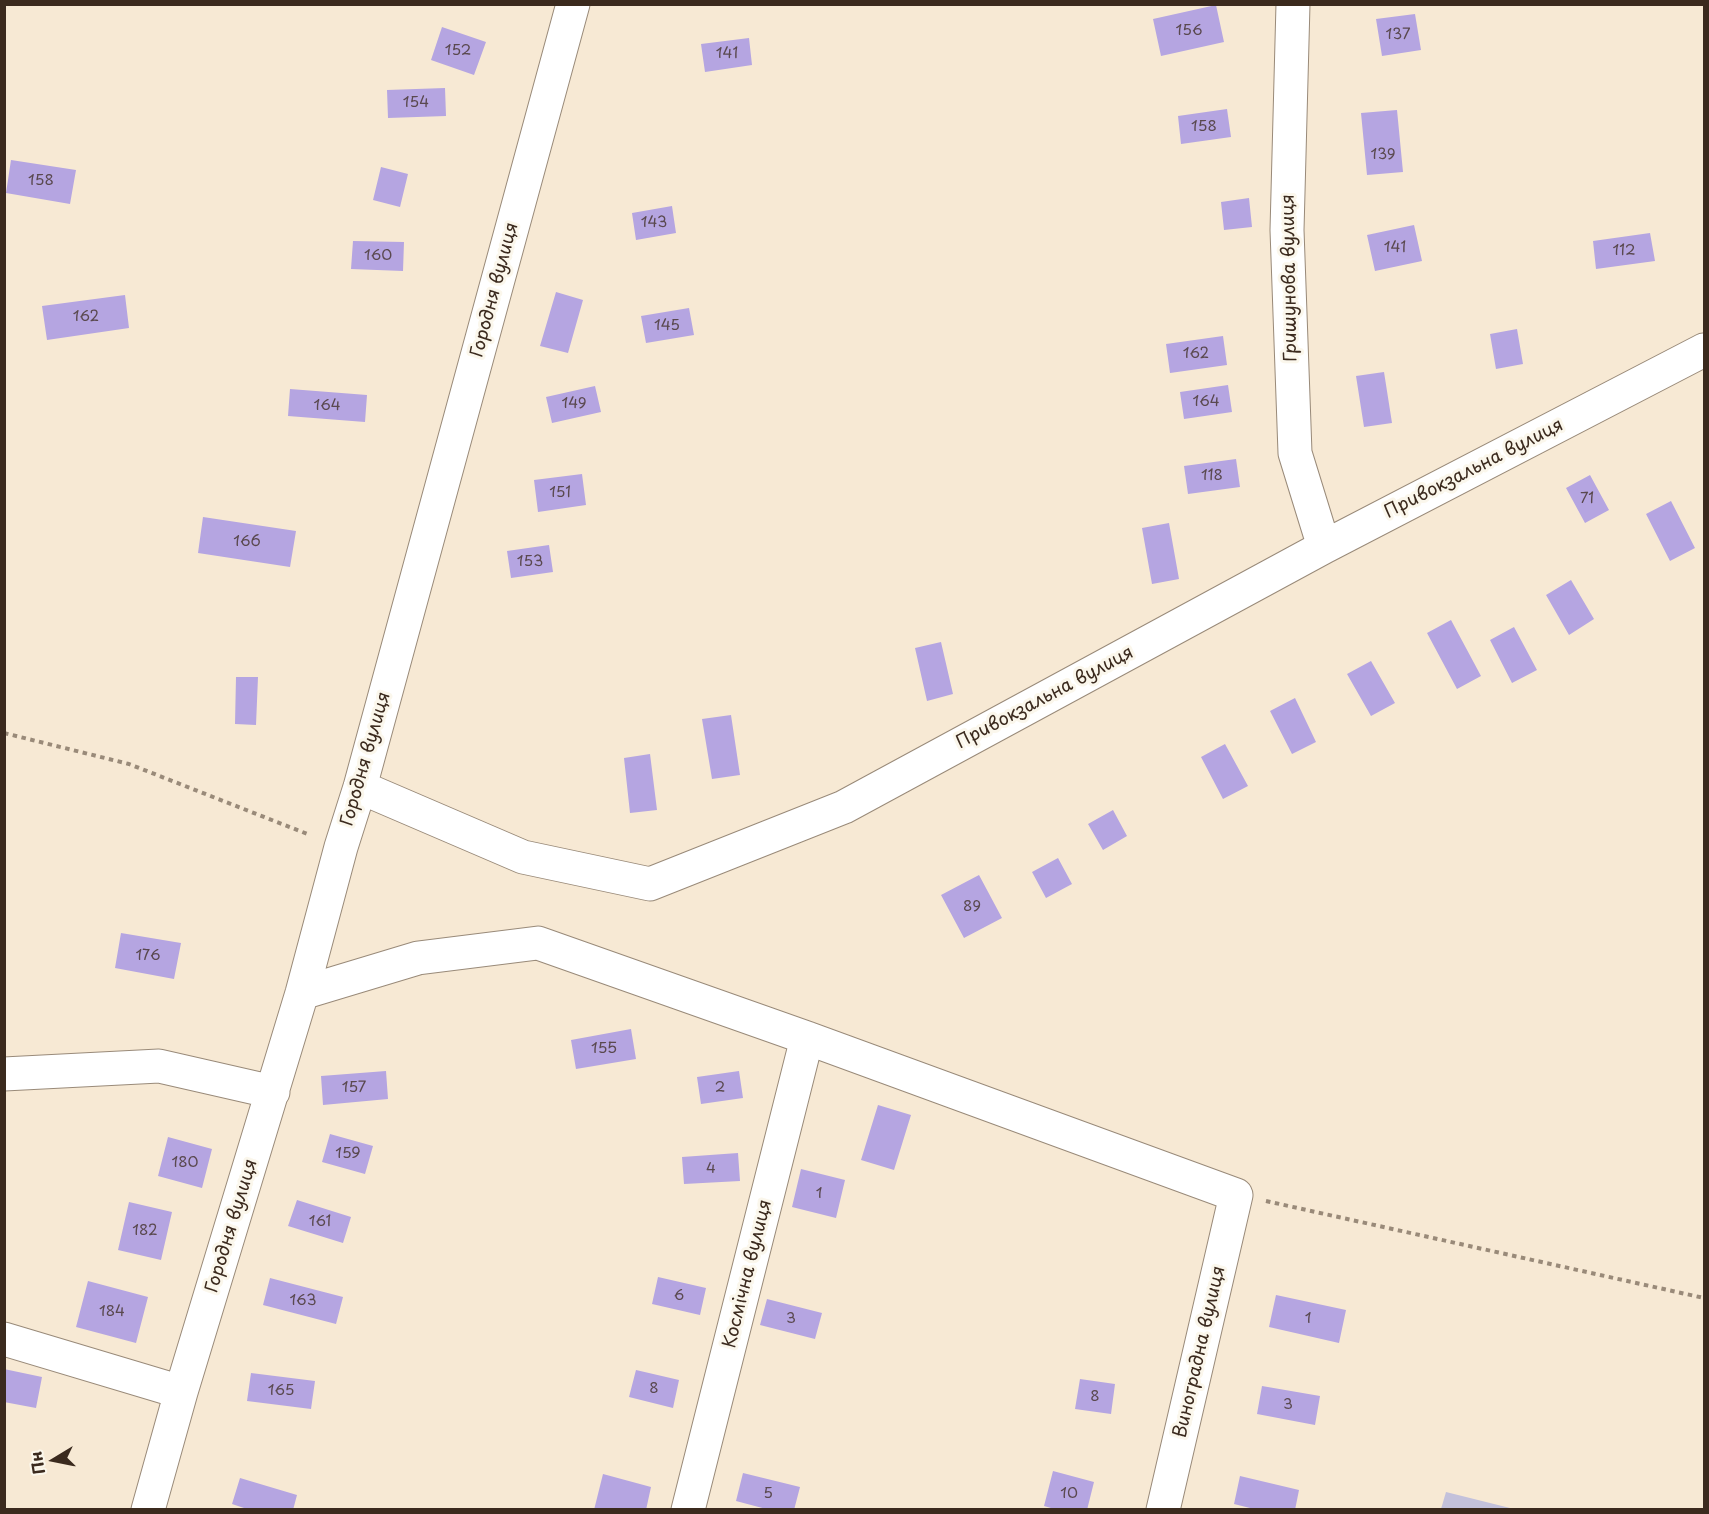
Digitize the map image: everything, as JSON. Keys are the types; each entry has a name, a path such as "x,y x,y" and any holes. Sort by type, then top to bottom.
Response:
{"street":[{"name":"Городня вулиця","path":"148,1509 181,1392 302,993 573,4"},
{"name":"Гришунова вулиця","path":"1293,4 1287,230 1295,453 1324,548"},
{"name":"Привокзальна вулиця","path":"360,787 523,857 650,884 844,807 1324,548 1704,350"},
{"path":"302,993 418,958 537,943 807,1038 1236,1195"},
{"name":"Космічна вулиця","path":"688,1509 807,1038"},
{"path":"4,1074 159,1066 273,1092"},
{"name":"Виноградна вулиця","path":"1163,1509 1236,1195"},
{"path":"4,1339 181,1392"}],"path":[{"path":"4,733 129,764 341,847"},
{"path":"1236,1195 1704,1298"}],"shaded area":[{"path":"1446,1492 1514,1509 1441,1509"}],"building":[{"path":"1216,5 1224,42 1161,56 1153,19"},
{"path":"1415,14 1421,50 1382,56 1376,19"},
{"path":"442,27 486,42 474,75 431,60"},
{"path":"749,38 752,65 705,72 701,44"},
{"path":"445,88 446,116 388,118 387,90"},
{"path":"1227,109 1231,137 1181,144 1178,116"},
{"path":"1397,110 1403,172 1367,175 1361,113"},
{"path":"11,160 76,170 70,204 6,193"},
{"path":"381,167 408,174 400,207 373,200"},
{"path":"1249,198 1252,227 1224,230 1221,202"},
{"path":"672,206 676,233 636,240 632,213"},
{"path":"1414,225 1422,261 1375,271 1367,235"},
{"path":"1650,233 1655,261 1596,269 1593,241"},
{"path":"353,241 404,242 403,271 351,269"},
{"path":"556,292 583,300 568,353 540,346"},
{"path":"125,295 129,328 47,340 42,306"},
{"path":"689,308 694,335 646,343 641,316"},
{"path":"1517,329 1523,364 1496,369 1490,334"},
{"path":"1223,336 1227,365 1170,373 1166,344"},
{"path":"1384,372 1392,423 1364,427 1356,376"},
{"path":"1228,385 1232,412 1184,419 1180,392"},
{"path":"595,386 601,412 552,423 546,397"},
{"path":"290,389 367,395 365,422 288,416"},
{"path":"1236,459 1240,487 1188,494 1184,466"},
{"path":"582,474 586,505 538,512 534,480"},
{"path":"1590,475 1609,510 1585,523 1566,488"},
{"path":"1671,501 1695,548 1670,561 1646,514"},
{"path":"203,517 296,531 290,567 198,553"},
{"path":"1169,523 1179,579 1152,584 1142,528"},
{"path":"549,545 553,572 511,578 507,551"},
{"path":"1571,580 1594,619 1569,635 1546,595"},
{"path":"1451,620 1481,676 1457,689 1427,633"},
{"path":"1514,627 1537,670 1512,683 1490,640"},
{"path":"941,642 953,694 927,701 915,648"},
{"path":"1371,661 1395,703 1371,716 1347,674"},
{"path":"236,677 258,677 256,725 235,724"},
{"path":"1295,698 1316,742 1292,754 1270,711"},
{"path":"731,715 740,775 712,779 702,719"},
{"path":"1225,744 1248,786 1223,799 1201,757"},
{"path":"650,754 657,810 630,813 624,758"},
{"path":"1113,810 1127,836 1103,850 1088,824"},
{"path":"1058,858 1072,884 1046,898 1032,872"},
{"path":"979,875 1002,918 964,938 941,895"},
{"path":"121,933 181,943 174,979 115,968"},
{"path":"631,1029 636,1059 576,1069 571,1040"},
{"path":"386,1071 388,1099 323,1105 321,1076"},
{"path":"739,1071 743,1098 701,1104 697,1077"},
{"path":"878,1105 911,1115 894,1170 861,1160"},
{"path":"330,1134 373,1146 365,1174 322,1162"},
{"path":"168,1137 212,1149 202,1188 158,1176"},
{"path":"738,1153 740,1181 684,1184 682,1157"},
{"path":"801,1169 845,1180 836,1218 792,1207"},
{"path":"297,1200 351,1217 343,1243 288,1226"},
{"path":"129,1202 172,1212 161,1260 118,1250"},
{"path":"658,1277 706,1288 700,1315 652,1304"},
{"path":"270,1278 343,1297 336,1324 263,1305"},
{"path":"88,1281 148,1297 136,1343 76,1327"},
{"path":"1276,1295 1346,1310 1339,1343 1269,1327"},
{"path":"767,1299 822,1313 815,1339 760,1325"},
{"path":"4,1369 42,1377 36,1408 4,1402"},
{"path":"636,1370 679,1380 673,1408 629,1397"},
{"path":"251,1373 315,1381 311,1409 247,1401"},
{"path":"1080,1379 1115,1384 1111,1414 1075,1409"},
{"path":"1262,1386 1320,1396 1315,1425 1257,1414"},
{"path":"1053,1471 1094,1482 1087,1510 1058,1510 1044,1506"},
{"path":"743,1473 800,1487 794,1510 770,1510 736,1501"},
{"path":"603,1474 651,1487 646,1510 594,1510"},
{"path":"1240,1476 1299,1490 1295,1510 1258,1510 1234,1504"},
{"path":"240,1478 297,1495 293,1510 250,1510 232,1504"}]}
